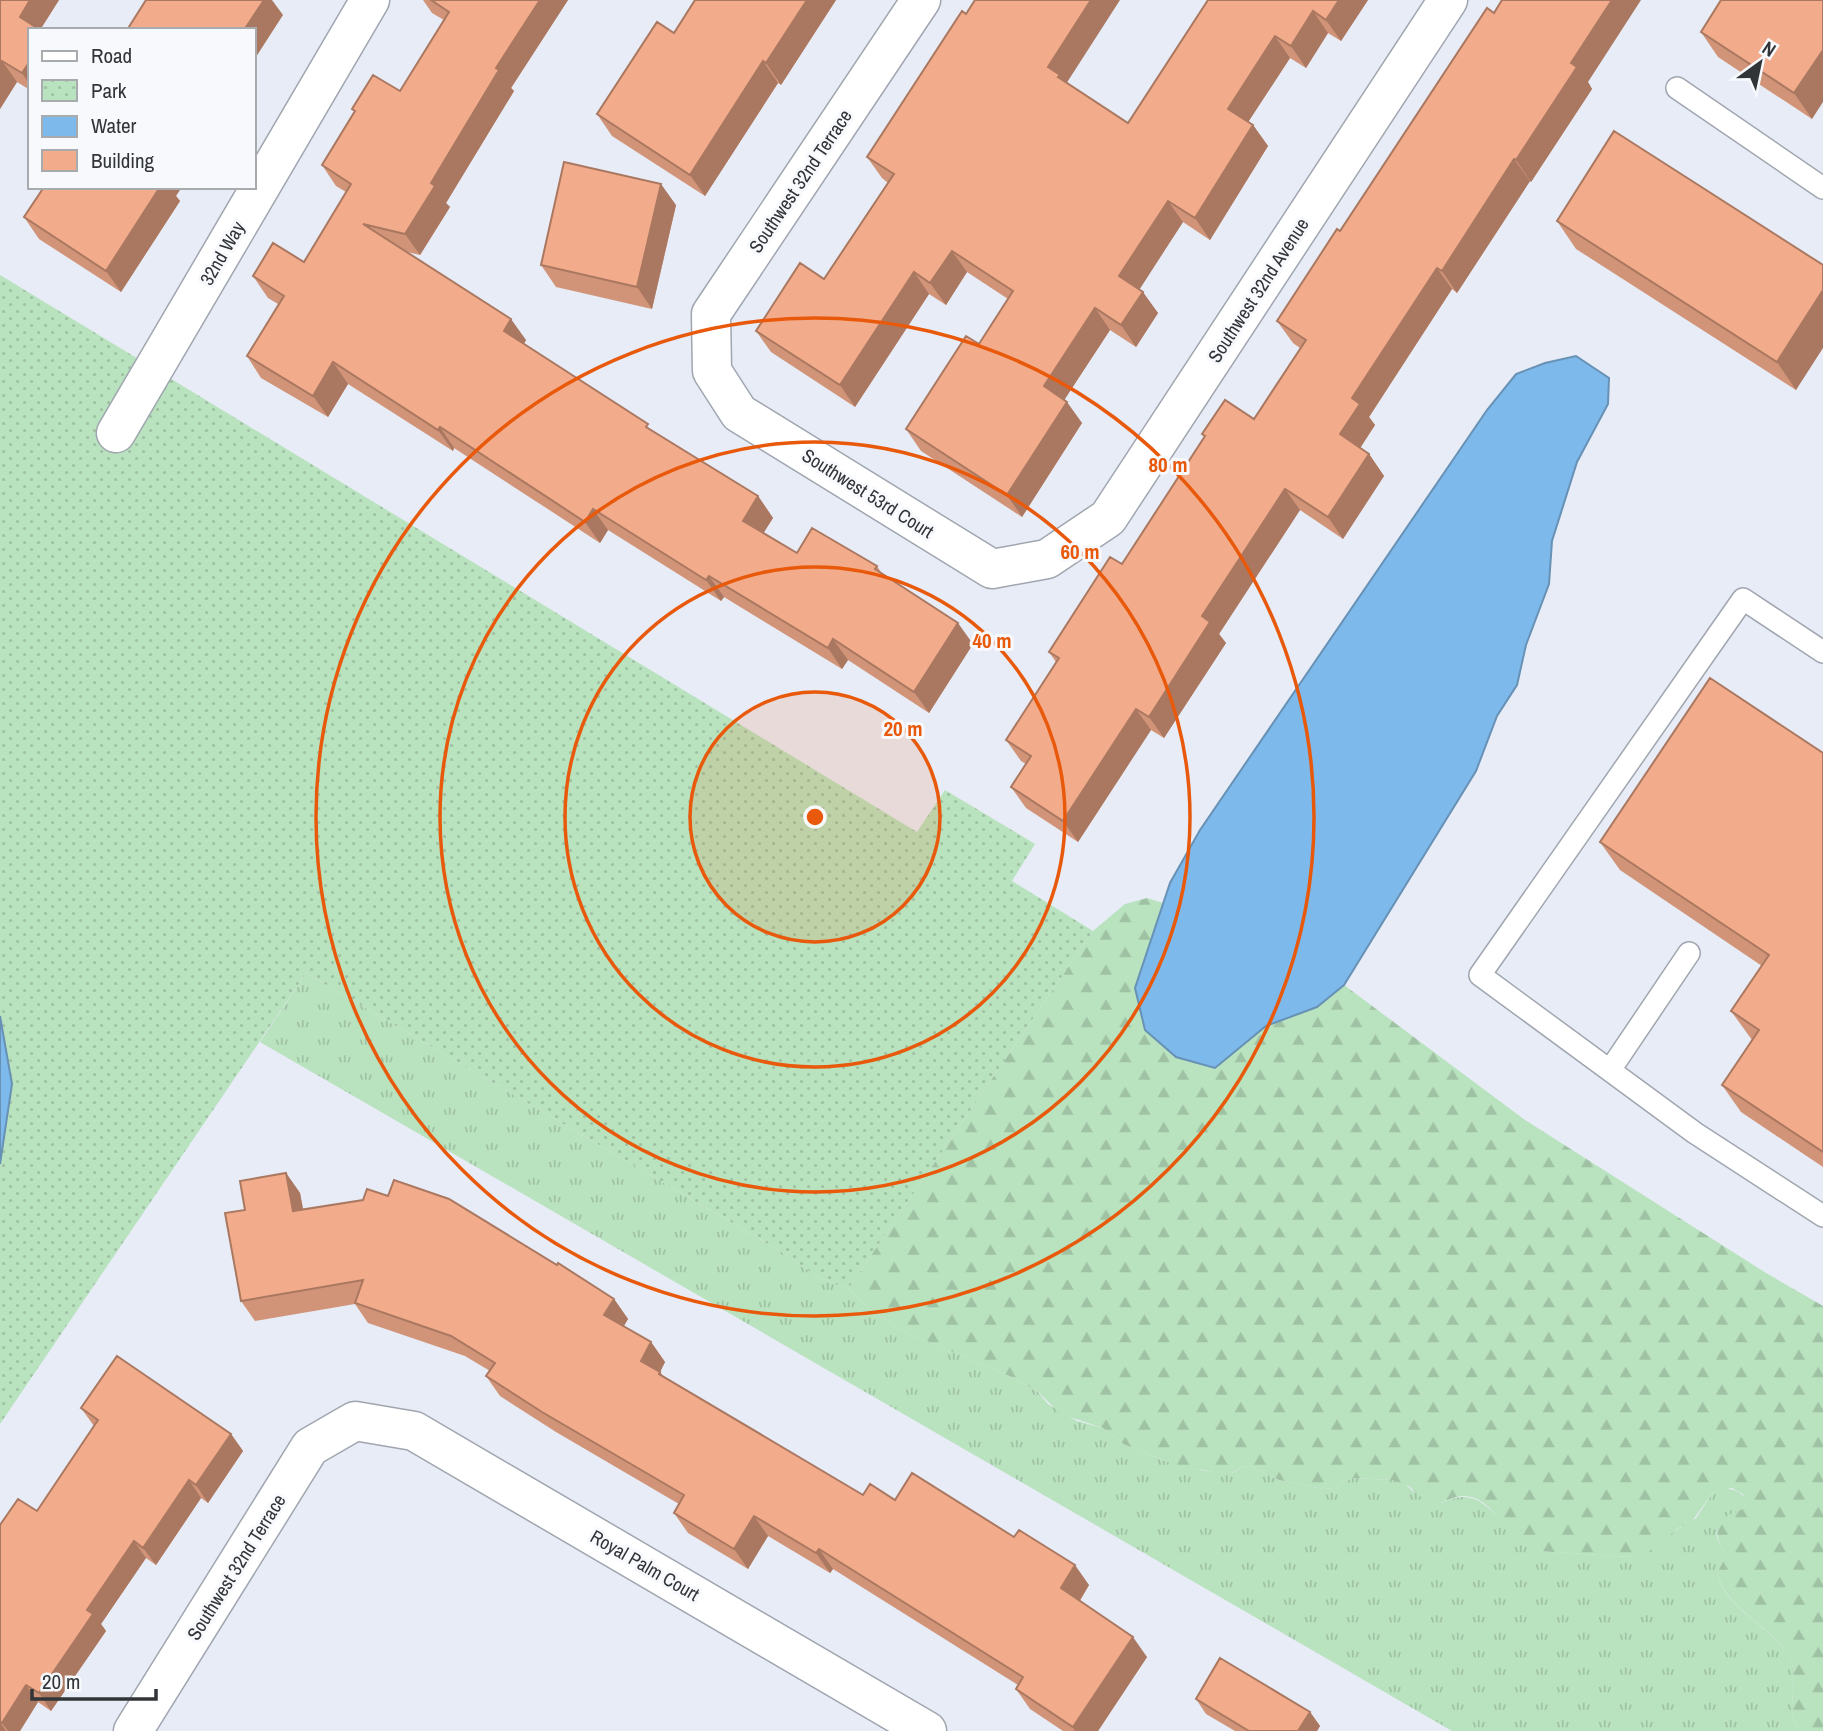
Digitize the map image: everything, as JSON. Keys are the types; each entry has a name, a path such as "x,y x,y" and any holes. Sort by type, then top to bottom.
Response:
{"street":[{"name":"32nd Way","path":"116,433 370,0"},
{"name":"Southwest 32nd Terrace","path":"712,371 711,314 922,0"},
{"name":"Southwest 32nd Avenue","path":"1047,559 1108,518 1448,0"},
{"name":"Southwest 53rd Court","path":"712,371 739,413 992,569 1047,559"},
{"name":"Southwest 32nd Terrace","path":"137,1730 310,1447 355,1421"},
{"name":"Royal Palm Court","path":"355,1421 414,1431 928,1731"}],"lane":[{"path":"1677,88 1823,188"},
{"path":"1823,652 1743,599 1480,975 1695,1133 1823,1216"},
{"path":"1610,1070 1689,953"}],"green space":[{"path":"0,275 917,832 945,790 1035,844 1012,881 1093,931 848,1289 818,1277 780,1251 306,973 0,1424"},
{"path":"1147,898 1163,903 1135,988 1215,1068 1266,1026 1317,1007 1344,985 1525,1120 1766,1273 1823,1306 1823,1731 1801,1731 1797,1726 1792,1710 1794,1673 1790,1658 1772,1636 1730,1598 1717,1573 1724,1560 1724,1551 1718,1537 1720,1523 1746,1504 1743,1494 1732,1488 1714,1491 1690,1524 1678,1528 1662,1544 1641,1555 1632,1557 1537,1551 1516,1539 1485,1504 1471,1497 1460,1496 1437,1504 1421,1497 1409,1486 1392,1480 1356,1478 1344,1481 1334,1488 1323,1489 1279,1480 1252,1467 1244,1466 1231,1473 1220,1473 1165,1461 1123,1444 1103,1428 1061,1414 1037,1391 1014,1378 901,1330 869,1308 848,1289 1093,931 1125,904"},
{"path":"306,973 780,1251 818,1277 848,1289 869,1308 901,1330 1014,1378 1037,1391 1048,1404 1077,1421 1103,1428 1123,1444 1165,1461 1205,1471 1232,1473 1244,1466 1252,1467 1279,1480 1323,1489 1334,1488 1344,1481 1356,1478 1392,1480 1404,1483 1413,1491 1442,1503 1458,1497 1471,1498 1493,1512 1524,1544 1537,1551 1632,1557 1664,1542 1671,1533 1696,1518 1714,1491 1737,1491 1747,1501 1738,1513 1719,1526 1718,1540 1724,1551 1724,1560 1717,1573 1730,1598 1782,1646 1790,1658 1794,1673 1793,1717 1801,1731 1452,1731 260,1042"}],"water":[{"path":"1576,356 1609,378 1608,404 1577,462 1552,541 1549,584 1526,645 1517,685 1497,716 1476,771 1344,985 1317,1007 1266,1026 1215,1068 1176,1057 1145,1030 1135,988 1170,883 1200,830 1487,410 1516,374 1545,363"},
{"path":"0,1016 12,1084 0,1164"}],"building":[{"path":"0,0 30,0 20,17 37,28 28,28 28,64 22,73 2,61 0,64"},
{"path":"146,0 264,0 245,28 128,28"},
{"path":"431,0 540,0 496,68 499,70 431,183 435,186 405,234 363,224 511,319 504,331 648,424 646,427 758,496 743,521 797,553 812,528 877,566 875,569 958,623 914,692 833,639 828,648 709,576 706,580 593,509 585,522 440,427 438,430 333,362 313,396 247,356 284,296 253,276 273,243 304,262 351,184 322,165 373,75 400,91 449,12"},
{"path":"695,0 807,0 766,63 763,61 690,175 597,114 657,22 674,33"},
{"path":"975,0 1091,0 1048,67 1060,75 1058,77 1128,123 1208,0 1339,0 1326,20 1313,11 1291,46 1275,36 1228,109 1253,125 1195,218 1168,201 1119,276 1143,292 1121,325 1095,308 1044,386 1067,402 1007,495 906,429 966,336 979,344 1013,291 952,251 930,283 914,272 840,385 756,331 800,263 824,279 894,174 867,157 962,11 966,14"},
{"path":"1502,0 1612,0 1571,63 1577,67 1442,271 1437,268 1352,398 1360,404 1340,434 1369,454 1328,517 1285,489 1202,616 1210,622 1149,717 1136,709 1063,821 1011,787 1031,756 1006,740 1059,658 1049,652 1110,557 1122,564 1205,436 1202,434 1225,400 1254,419 1306,340 1277,321 1337,229 1340,231 1487,8 1494,13"},
{"path":"1721,0 1823,0 1823,50 1794,93 1701,32"},
{"path":"1614,131 1823,265 1823,290 1777,362 1557,221"},
{"path":"564,162 661,184 637,287 541,265"},
{"path":"43,189 159,189 106,271 24,217"},
{"path":"1710,678 1823,753 1823,1152 1722,1085 1759,1030 1731,1011 1769,955 1600,842"},
{"path":"286,1173 293,1211 363,1200 367,1189 388,1196 394,1180 449,1199 614,1299 604,1315 651,1342 641,1361 660,1372 659,1374 863,1495 870,1484 895,1500 912,1473 1014,1537 1019,1530 1075,1565 1061,1588 1133,1637 1073,1727 1016,1689 1023,1677 819,1549 816,1553 754,1516 734,1549 674,1513 684,1495 486,1376 495,1363 451,1336 355,1303 363,1280 241,1301 225,1213 245,1210 240,1181"},
{"path":"117,1356 231,1434 196,1485 189,1480 143,1548 134,1541 87,1610 93,1614 39,1693 26,1685 2,1723 0,1525 18,1499 37,1511 98,1420 81,1408"},
{"path":"1220,1658 1310,1712 1298,1731 1249,1731 1196,1699"}]}
